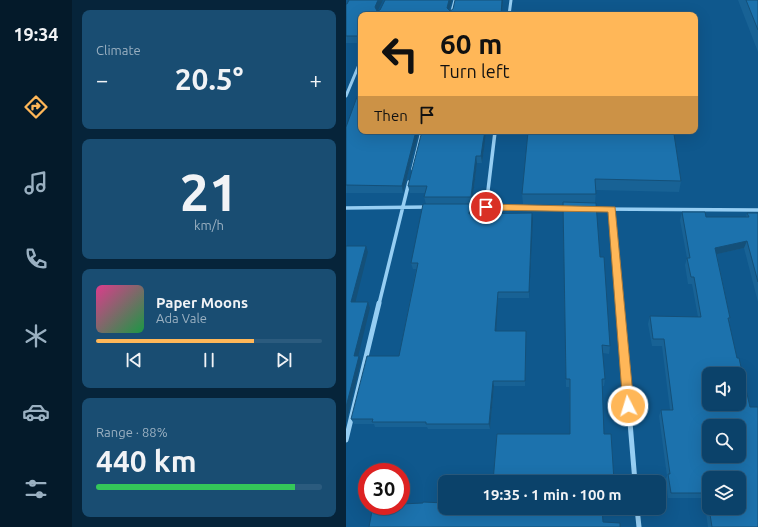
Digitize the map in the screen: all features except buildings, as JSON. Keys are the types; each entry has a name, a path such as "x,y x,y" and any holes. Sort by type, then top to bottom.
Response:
{"street":[{"path":"452,12 455,0"},
{"path":"509,12 511,0"},
{"path":"346,96 358,67"},
{"path":"346,440 421,134"},
{"path":"486,207 495,134"},
{"path":"346,208 433,207"},
{"path":"463,207 573,208"},
{"path":"588,208 758,210"},
{"path":"612,209 634,475"},
{"path":"638,515 639,527"}],"route":[{"path":"486,207 612,209 628,406"}]}
